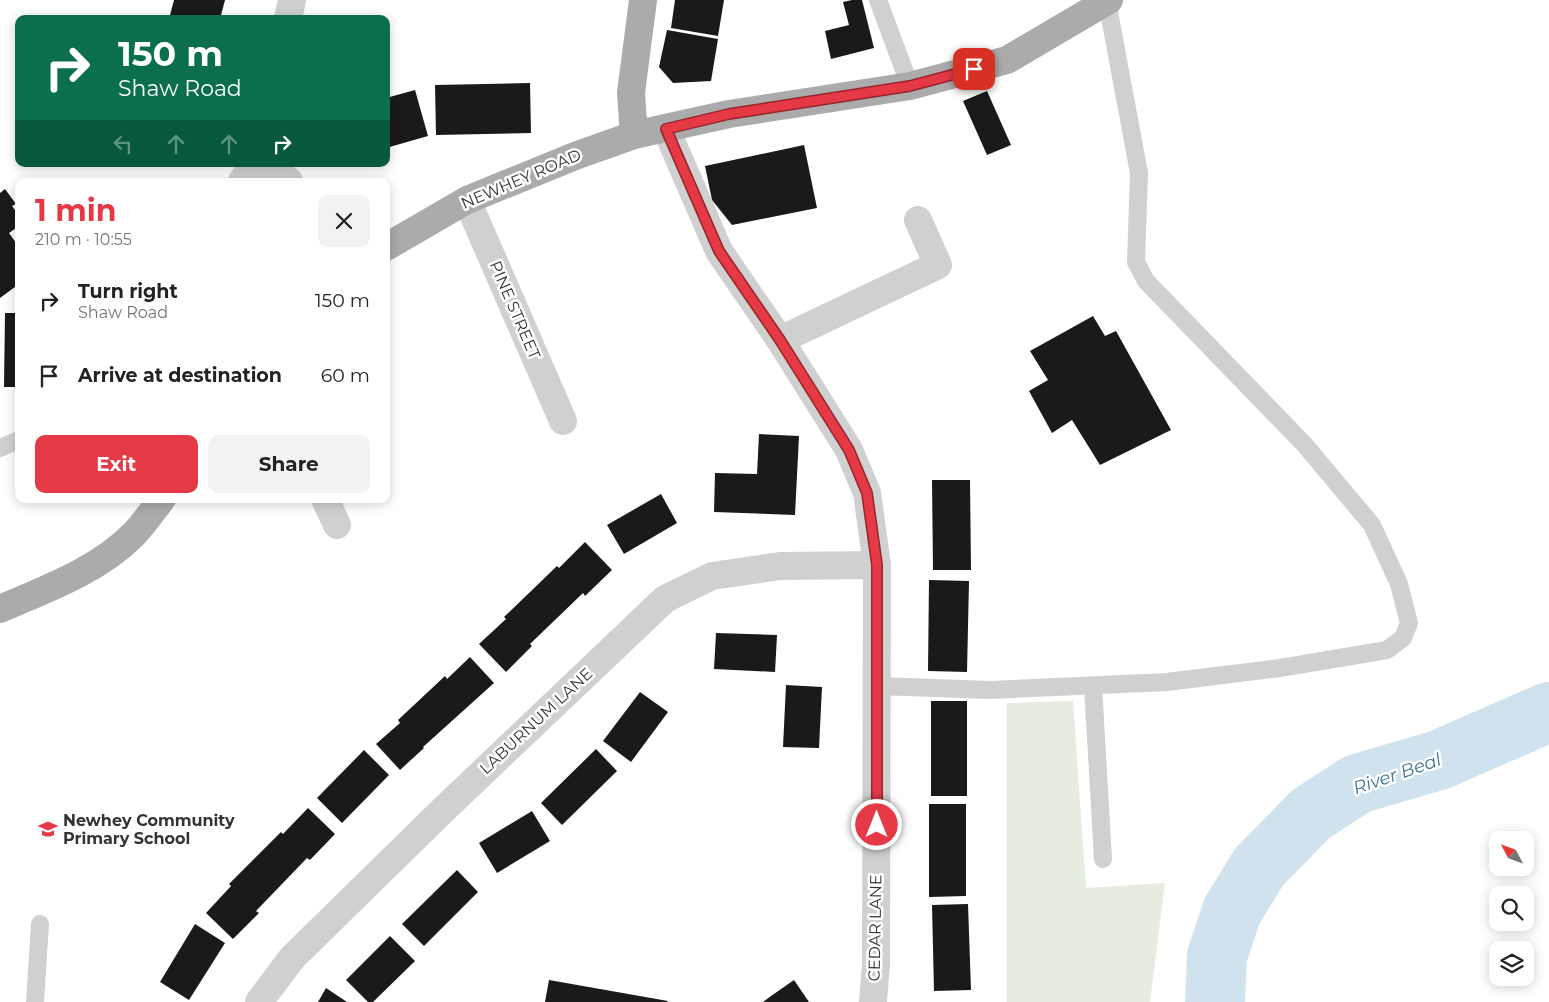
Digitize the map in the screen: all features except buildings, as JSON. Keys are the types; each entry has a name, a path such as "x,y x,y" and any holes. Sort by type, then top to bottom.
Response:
{"main road":[{"path":"634,135 630,93 643,0"},
{"name":"NEWHEY ROAD","path":"390,244 467,200 575,156 634,135 729,114 910,86 1007,60 1108,0"},
{"path":"0,610 69,578 105,558 134,535 159,503"}],"street":[{"path":"289,15 292,0"},
{"name":"CEDAR LANE","path":"666,129 719,251 780,340 849,450 867,493 877,565 876,964 873,1002"},
{"path":"244,178 252,167"},
{"path":"268,167 284,178"},
{"name":"PINE STREET","path":"467,200 563,421"},
{"path":"780,340 938,266 918,220"},
{"path":"327,503 337,525"},
{"name":"LABURNUM LANE","path":"259,1002 292,958 414,837 665,599 712,576 780,566 877,565"}],"lane":[{"path":"878,0 910,86"},
{"path":"878,686 990,690 1168,682 1280,668 1387,650 1403,638 1409,623 1399,584 1372,525 1304,444 1146,281 1136,262 1139,173 1108,0"},
{"path":"0,448 15,442"},
{"path":"1093,686 1103,859"},
{"path":"35,1002 40,924"}],"shaded area":[{"path":"1073,701 1086,888 1165,883 1150,1002 1007,1002 1007,703"}],"waterway":[{"name":"River Beal","path":"1215,1002 1217,956 1232,911 1259,867 1311,814 1357,784 1439,760 1549,712"}],"place":[{"name":"Newhey Community Primary School","path":"48,829"}],"route":[{"path":"877,825 877,565 867,493 849,450 780,340 719,251 666,129 729,114 910,86 974,69"}]}
